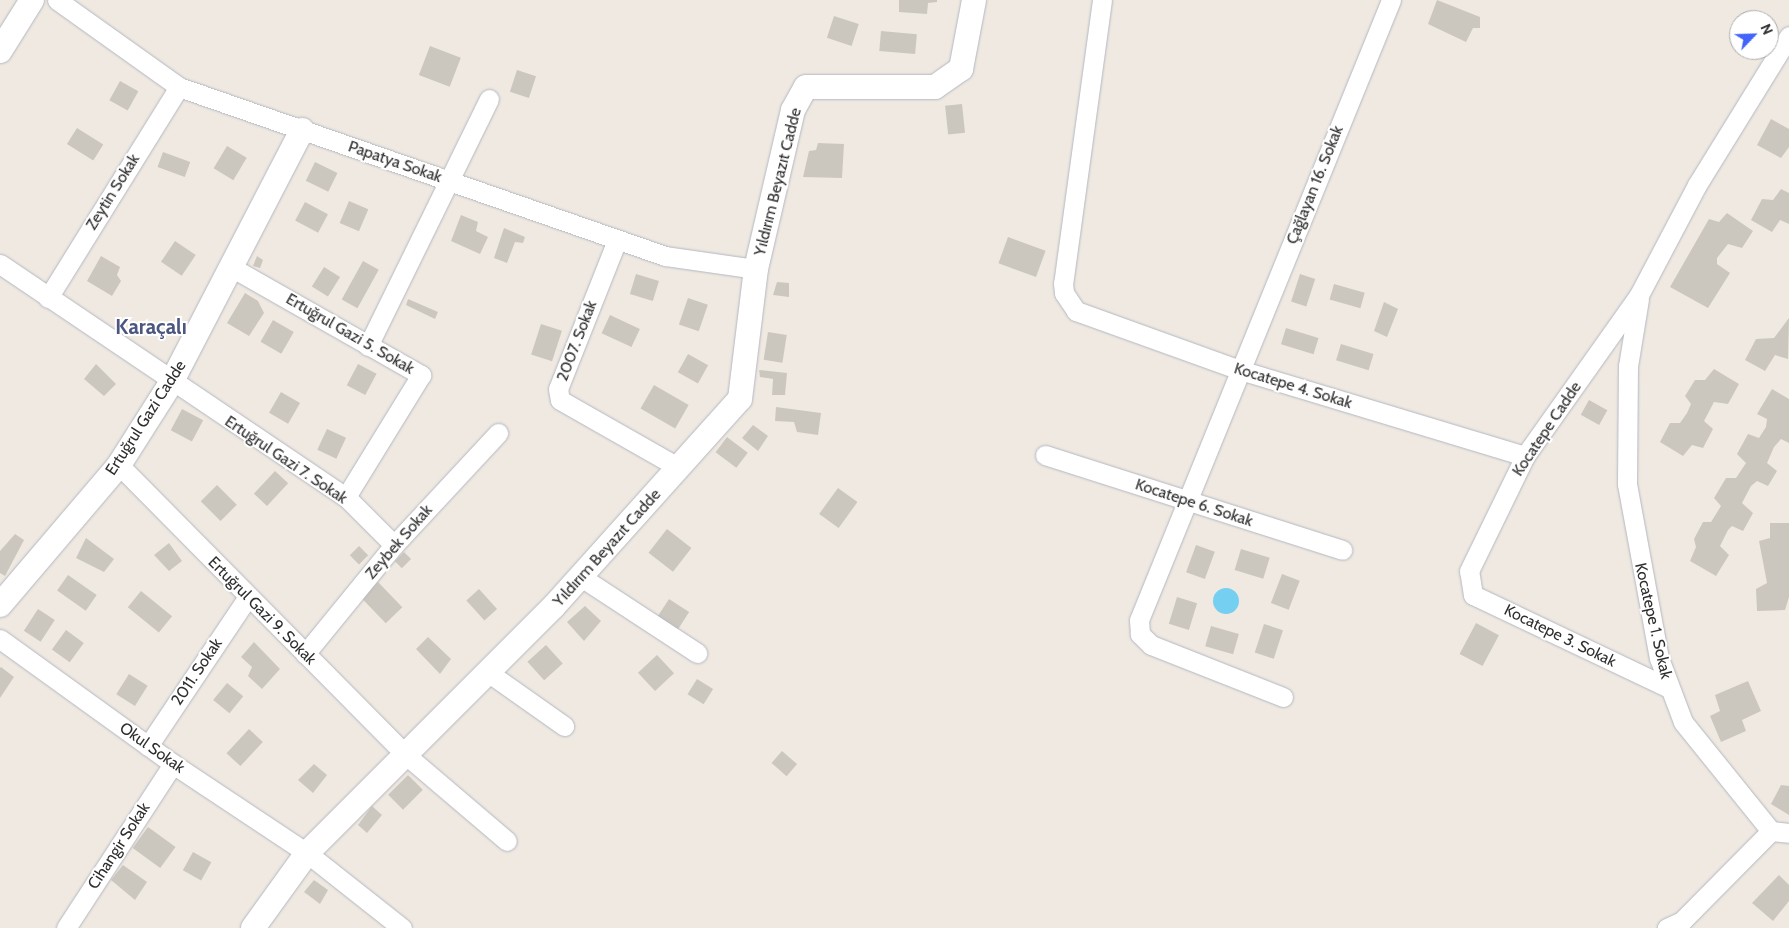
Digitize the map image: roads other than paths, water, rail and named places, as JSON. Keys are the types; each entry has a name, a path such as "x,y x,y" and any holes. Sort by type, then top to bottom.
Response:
{"street":[{"path":"0,51 32,0"},
{"name":"Papatya Sokak","path":"57,0 179,87 665,256 756,269"},
{"name":"Yıldırım Beyazıt Cadde","path":"253,928 307,853 408,756 581,577 740,399 756,269 793,110 806,87 935,88 961,69 974,0"},
{"name":"Kocatepe 4. Sokak","path":"1102,0 1063,283 1068,302 1076,311 1240,370 1525,456"},
{"name":"Çağlayan 16. Sokak","path":"1283,696 1151,645 1140,634 1139,620 1390,0"},
{"path":"1640,295 1697,185 1789,36"},
{"name":"Zeytin Sokak","path":"48,298 179,87"},
{"path":"368,346 452,182 489,99"},
{"name":"Ertuğrul Gazi Cadde","path":"0,605 119,465 171,383 302,130"},
{"name":"2007. Sokak","path":"617,240 558,389 560,400 678,467"},
{"name":"Ertuğrul Gazi 7. Sokak","path":"0,264 171,383 346,497 394,545"},
{"name":"Ertuğrul Gazi 5. Sokak","path":"231,267 422,375 346,497"},
{"name":"Kocatepe Cadde","path":"1469,571 1525,456 1640,295"},
{"name":"Kocatepe 1. Sokak","path":"1640,295 1628,366 1627,484 1646,600 1669,688 1700,747 1780,832 1678,926"},
{"name":"Zeybek Sokak","path":"305,654 394,545 498,433"},
{"name":"Kocatepe 6. Sokak","path":"1046,455 1342,550"},
{"name":"Ertuğrul Gazi 9. Sokak","path":"119,465 247,598 408,756 507,841"},
{"name":"Kocatepe 3. Sokak","path":"1469,571 1473,595 1669,688"},
{"path":"581,577 697,653"},
{"name":"2011. Sokak","path":"148,746 247,598"},
{"name":"Okul Sokak","path":"0,639 173,764 307,853 402,928"},
{"path":"489,673 564,726"},
{"name":"Cihangir Sokak","path":"66,928 173,764"}],"water":[{"path":"1226,588 1236,591 1239,601 1236,611 1226,614 1216,611 1213,601 1216,591"}],"district":[{"name":"Karaçalı","path":"151,327"}]}
